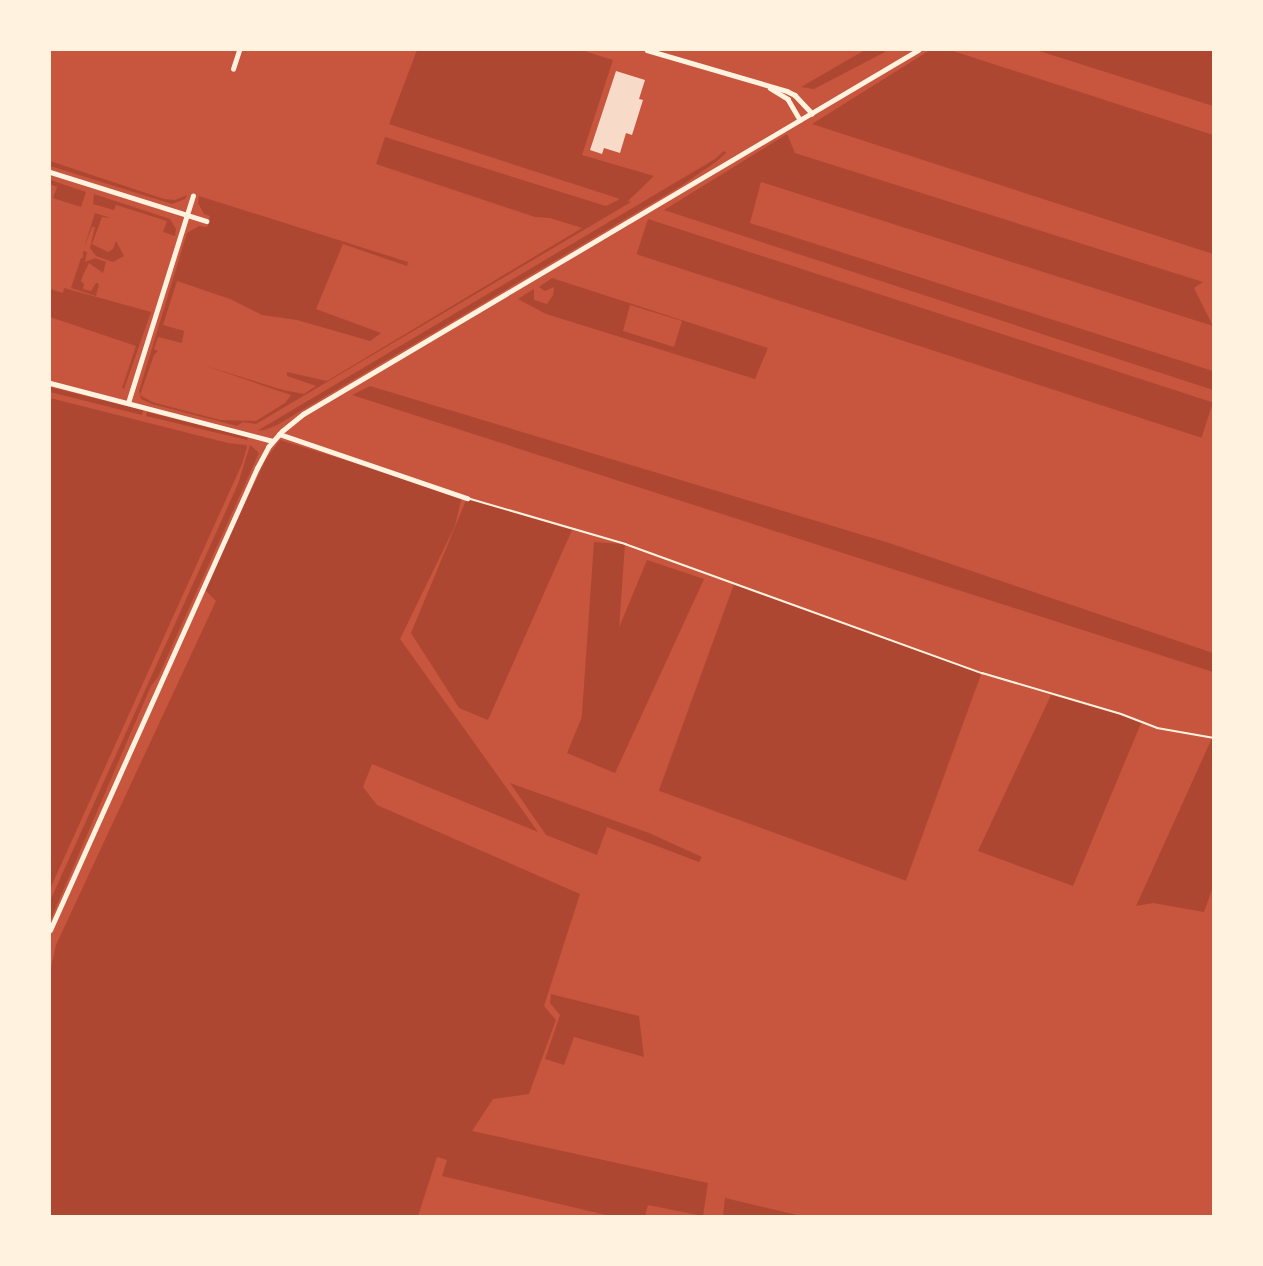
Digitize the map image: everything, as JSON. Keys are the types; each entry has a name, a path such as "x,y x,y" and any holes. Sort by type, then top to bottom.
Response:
{"street":[{"path":"233,69 239,50"},
{"path":"647,50 792,93 812,113"},
{"path":"50,930 229,528 272,441 306,412 918,50"},
{"path":"768,87 788,99 800,120"},
{"path":"50,172 206,221"},
{"path":"128,402 193,196"},
{"path":"50,383 272,441"},
{"path":"279,434 467,498"}],"lane":[{"path":"467,498 625,544 982,674 1121,714 1157,728 1214,738"}],"shaded area":[{"path":"417,50 581,50 613,60 582,155 654,176 628,201 631,202 256,424 243,422 237,426 152,404 141,399 140,395 152,402 220,420 256,421 285,403 291,395 203,365 283,390 304,394 316,386 287,376 287,372 327,381 582,228 550,218 535,217 376,164 385,137 606,206 620,199 389,124"},
{"path":"865,50 884,50 885,52 814,89 801,87"},
{"path":"930,50 950,50 1213,135 1213,254 812,124"},
{"path":"1036,50 1213,50 1213,106"},
{"path":"787,134 795,153 1203,282 1194,288 1213,326 761,182 750,223 1213,371 1213,390 664,210"},
{"path":"724,151 726,153 716,162 681,186 277,425 257,431 715,159"},
{"path":"50,161 164,199 175,200 187,195 185,199 172,204 50,166"},
{"path":"50,180 86,192 81,207 53,198 57,187 50,184"},
{"path":"94,194 170,219 176,229 175,236 163,232 167,221 116,205 114,210 93,204"},
{"path":"199,196 408,262 407,266 343,244 316,309 381,333 370,341 297,320 262,315 230,299 177,281 163,325 184,331 182,343 158,337 154,349 158,351 154,355 140,395 139,391 187,233 199,226 207,227 210,216 204,214 198,203"},
{"path":"95,213 111,218 102,217 92,244 108,252 113,249 116,241 124,256 113,262 96,256 90,248 95,227 92,227 84,248"},
{"path":"648,219 1213,403 1201,438 637,254"},
{"path":"83,251 87,252 85,262 95,258 106,262 103,273 89,263 81,281 84,284 83,289 91,291 96,283 99,284 96,296 71,288 81,258 83,258"},
{"path":"552,278 768,348 755,379 546,314 518,299 534,289 534,300 547,304 553,295 554,287 545,291 539,287","holes":["630,305 682,321 674,347 623,331"]},
{"path":"64,288 151,312 124,389 122,388 136,346 50,317 50,289 63,293"},
{"path":"370,386 889,543 1213,653 1213,672 352,395"},
{"path":"50,387 143,410 142,415 50,392"},
{"path":"50,398 247,447 242,464 50,889"},
{"path":"147,412 248,437 247,440 146,416"},
{"path":"280,440 462,496 455,526 400,639 538,832 372,764 363,787 377,805 580,894 544,1006 556,1020 529,1094 493,1099 472,1131 708,1183 703,1216 648,1205 645,1216 610,1216 442,1176 447,1160 437,1157 418,1216 50,1216 50,972 56,945 216,601 204,589 266,459"},
{"path":"250,445 259,453 158,677 151,686 50,921 50,901 238,484"},
{"path":"467,498 572,530 488,720 459,708 411,633"},
{"path":"594,542 625,544 611,750 580,747"},
{"path":"647,560 704,579 615,773 567,753"},
{"path":"734,584 981,674 906,881 659,791"},
{"path":"1051,695 1142,721 1073,886 978,851"},
{"path":"1212,738 1213,887 1204,912 1153,903 1136,906"},
{"path":"510,783 649,833 702,857 699,862 607,827 597,855 546,835"},
{"path":"551,994 639,1016 644,1057 574,1037 564,1065 545,1059 560,1015 550,1003"},
{"path":"725,1198 801,1216 723,1216"}],"building":[{"path":"616,71 645,80 639,99 643,100 632,135 626,133 620,153 604,148 602,154 590,150"}]}
